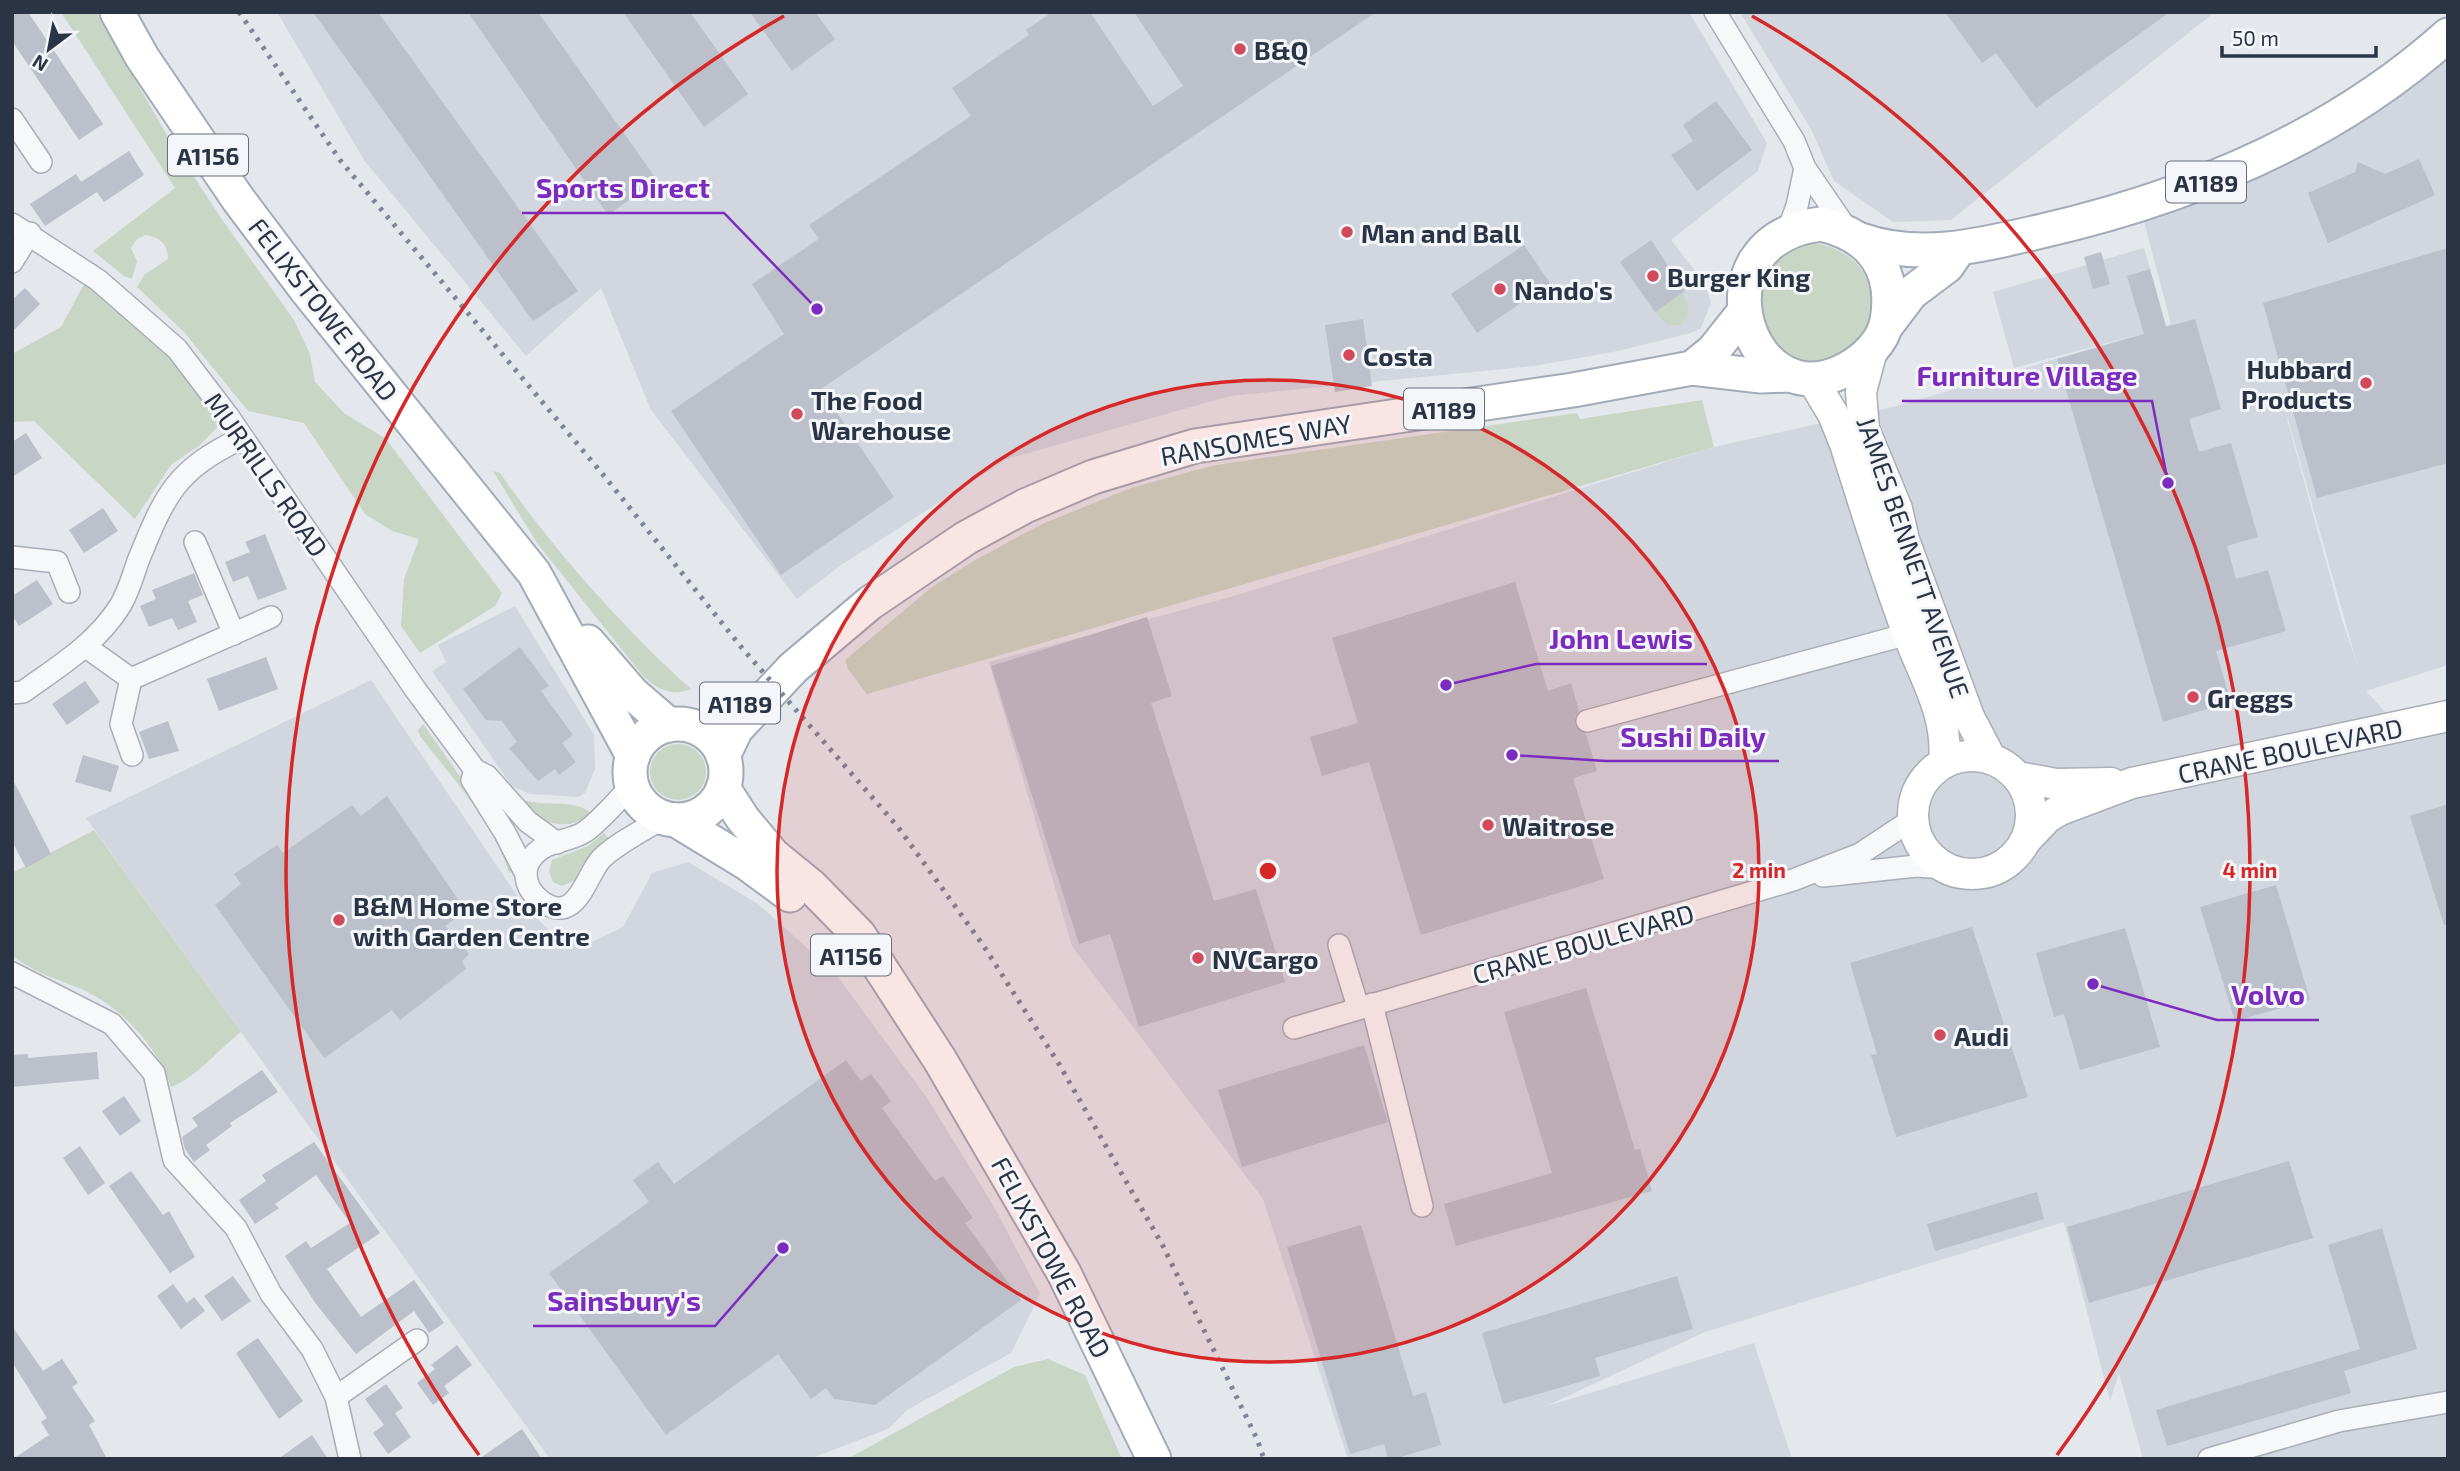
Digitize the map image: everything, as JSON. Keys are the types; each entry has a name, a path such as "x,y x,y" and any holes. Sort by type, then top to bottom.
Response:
{"main road":[{"name":"FELIXSTOWE ROAD","path":"117,12 142,57 238,199 548,594 633,694 674,725"},
{"name":"A1189","path":"1855,236 1893,248 1958,250 2129,209 2222,176 2318,128 2398,76 2448,35"},
{"path":"1879,338 1890,301 1886,274 1876,255 1855,236 1821,224 1803,226 1787,233 1765,249 1750,272 1742,297 1744,312 1759,350 1801,377 1837,375 1860,361 1879,338 1911,293 1947,266 1958,250"},
{"path":"1692,368 1721,342 1744,312"},
{"name":"RANSOMES WAY","path":"723,756 736,729 793,668 870,603 966,538 1025,506 1127,464 1195,446 1573,390 1692,368 1761,376 1801,377"},
{"name":"FELIXSTOWE ROAD","path":"548,594 633,771"},
{"name":"RANSOMES WAY","path":"674,725 735,706 793,668"},
{"path":"765,698 744,748 743,765 751,790 767,817 820,879 859,935"},
{"path":"674,725 706,733 723,756 726,772 723,788 705,812 670,819 649,811 639,800 633,771 648,736 674,725"},
{"name":"FELIXSTOWE ROAD","path":"723,788 743,819 774,855 811,886 859,935 940,1060 1050,1248 1154,1459"},
{"name":"FELIXSTOWE ROAD","path":"670,819 748,864 800,904 843,946 940,1060"}],"street":[{"path":"1716,12 1794,141 1805,168 1855,236"},
{"path":"12,119 41,162"},
{"path":"1787,233 1797,206 1805,168"},
{"path":"12,262 21,228"},
{"name":"MURRILLS ROAD","path":"21,228 98,281 177,349 475,770 487,776 528,822 557,843"},
{"name":"JAMES BENNETT AVENUE","path":"1879,338 1861,392 1864,429 1897,509 1904,540 1969,718 1991,759"},
{"name":"JAMES BENNETT AVENUE","path":"1801,377 1833,414 1845,444 1908,634 1935,694 1945,726 1944,763"},
{"path":"12,693 23,692 86,647 121,606 166,499 186,471 210,453 242,438"},
{"path":"195,542 234,634"},
{"path":"12,557 57,562 69,592"},
{"path":"131,679 271,617"},
{"path":"1587,721 1908,634"},
{"path":"86,647 131,679"},
{"path":"131,679 121,724 132,755"},
{"name":"CRANE BOULEVARD","path":"2027,839 2048,817 2060,810 2132,783 2448,716"},
{"path":"1959,757 1991,759 2018,778 2031,807 2027,839 2017,855 2001,868 1984,874 1964,874 1946,869 1923,847 1913,818 1920,786 1944,763 1959,757"},
{"name":"MURRILLS ROAD","path":"475,770 472,780 505,832 526,874 528,888 546,904 558,907 571,904 582,895 602,858 670,819"},
{"path":"526,874 534,854 545,846 586,831 633,771"},
{"name":"CRANE BOULEVARD","path":"2018,778 2056,784 2132,783"},
{"name":"CRANE BOULEVARD","path":"1294,1028 1793,880 1860,854 1913,818"},
{"name":"CRANE BOULEVARD","path":"1793,880 1916,866 1946,869"},
{"path":"1339,945 1365,1005 1422,1206"},
{"path":"12,973 112,1024 154,1073 174,1160 236,1228 271,1294 312,1349 336,1397 350,1459"},
{"path":"336,1397 417,1340"},
{"path":"2209,1459 2339,1421 2448,1402"}],"shaded area":[{"path":"277,12 1689,12 1767,143 1758,171 1671,240 1705,284 1711,302 1701,328 1691,333 1618,351 1534,366 1230,396 1007,459 841,565 797,599 651,410 601,288 526,356 364,160"},
{"path":"1740,12 2215,12 1951,220 1893,222 1834,181 1812,131"},
{"path":"2448,35 2448,665 2366,691 2400,728 2448,716 2448,1459 2143,1459 2119,1373 2110,1401 2064,1222 1705,1332 1544,1407 1754,1343 1792,1459 1348,1459 1263,1199 1072,946 989,662 1234,596 1714,447 1897,406 2140,334 2014,368 1993,292 2144,248 2166,325 2171,324 2140,206 2223,176","holes":["2288,419 2358,667 2342,620"]},
{"path":"515,606 594,735 595,769 585,793 578,797 530,794 512,786 432,671 446,662 438,645"},
{"path":"371,680 524,906 552,933 586,945 623,927 652,873 688,862 758,904 835,973 927,1098 993,1205 1040,1294 1011,1353 907,1410 888,1429 809,1459 550,1459 86,818"}],"green space":[{"path":"61,12 96,12 168,137 221,218 294,320 310,354 315,382 344,413 386,439 502,593 495,606 420,653 401,626 404,579 419,539 392,531 365,514 304,423 248,411 184,332 137,287 144,275 168,259 162,242 145,235 137,239 131,248 137,261 132,279 124,276 93,251 175,188"},
{"path":"1815,243 1846,255 1864,273 1871,295 1869,318 1859,339 1843,356 1822,364 1798,361 1766,341 1755,286 1777,255"},
{"path":"89,275 228,416 200,445 171,465 135,519 34,421 12,422 12,354 61,327"},
{"path":"1682,293 1687,302 1688,314 1679,325 1668,325 1655,312"},
{"path":"1702,400 1714,447 867,694 848,669 845,660 932,587 977,559 1042,524 1131,488 1211,466 1249,460 1577,413 1580,419"},
{"path":"493,471 500,473 542,530 590,586 640,640 691,689 671,692 654,685 643,676 537,543"},
{"path":"423,724 493,823 515,871 509,873 483,818 420,736 418,730"},
{"path":"672,744 684,744 694,748 702,756 706,772 702,788 694,796 684,800 672,800 662,796 654,788 650,778 650,766 654,756 662,748"},
{"path":"520,798 538,803 575,805 591,813 573,823 552,823 534,814"},
{"path":"94,830 241,1032 199,1070 171,1087 165,1071 147,1042 124,1017 96,997 36,971 12,955 12,873"},
{"path":"604,833 610,840 592,854 576,880 562,886 553,882 549,871 552,860 588,846"},
{"path":"1048,1359 1085,1375 1122,1459 847,1459 1014,1367"}],"building":[{"path":"12,12 28,12 103,124 79,140 12,41"},
{"path":"313,12 378,12 578,291 533,321"},
{"path":"468,12 538,12 657,180 608,215"},
{"path":"623,12 690,12 748,94 704,127"},
{"path":"750,12 815,12 835,39 792,71"},
{"path":"1052,12 1090,12 1153,106 1183,86 1134,12 1376,12 821,389 894,497 781,575 671,411 784,334 752,284 819,239 809,225 971,116 952,88 1029,35 1026,30"},
{"path":"1945,12 2170,12 2036,108 1996,53 1982,63"},
{"path":"1716,101 1752,150 1697,191 1671,155 1693,141 1683,125"},
{"path":"129,151 144,175 104,202 97,192 45,226 30,204 76,174 81,182"},
{"path":"2419,159 2435,195 2328,243 2308,193 2355,172 2358,162 2385,174"},
{"name":"Burger King","path":"1651,240 1685,291 1655,312 1620,262"},
{"name":"Nando's","path":"1524,245 1550,283 1477,333 1451,294"},
{"name":"Hubbard Products","path":"2448,248 2448,463 2317,498 2263,303"},
{"path":"2101,252 2110,284 2093,289 2084,257"},
{"path":"2150,269 2166,327 2195,319 2221,409 2189,419 2199,452 2231,443 2258,537 2227,546 2236,579 2268,570 2286,631 2216,651 2231,702 2163,722 2057,359 2144,334 2127,276"},
{"path":"25,288 40,304 12,332 12,300"},
{"name":"Costa","path":"1363,319 1372,386 1335,392 1325,325"},
{"path":"26,433 42,458 12,477 12,442"},
{"path":"103,508 118,531 84,553 69,530"},
{"path":"265,534 287,589 258,600 248,576 233,582 225,562 250,552 245,542"},
{"path":"194,573 203,595 188,601 197,622 178,630 172,618 149,627 140,606 156,599 152,590"},
{"path":"37,580 53,604 19,626 12,615 12,596"},
{"path":"1515,582 1548,691 1571,683 1579,711 1575,717 1575,725 1586,734 1597,771 1573,778 1604,879 1421,935 1369,762 1322,776 1310,737 1358,723 1332,638"},
{"path":"1147,617 1172,696 1151,703 1214,901 1256,889 1285,982 1139,1027 1110,934 1079,944 991,666"},
{"path":"520,647 549,686 541,691 573,735 562,743 576,762 559,775 555,769 538,781 509,748 517,742 502,721 486,720 463,689"},
{"path":"266,657 278,689 219,711 207,679"},
{"path":"85,681 100,702 67,725 52,704"},
{"path":"168,721 179,751 149,759 139,732"},
{"path":"83,755 119,766 111,792 75,782"},
{"path":"12,778 51,854 26,868 12,841"},
{"name":"B&M Home Store with Garden Centre","path":"387,796 466,911 445,926 469,954 462,961 466,969 400,1020 392,1010 324,1058 215,905 241,884 234,874 277,845 283,853 352,805 361,816"},
{"path":"2448,804 2448,924 2444,925 2410,816"},
{"path":"2276,885 2310,1000 2235,1021 2200,907"},
{"name":"Audi","path":"1972,927 2028,1097 1896,1137 1871,1055 1877,1054 1850,963"},
{"path":"2125,928 2160,1047 2080,1070 2064,1014 2054,1017 2036,953"},
{"path":"1586,988 1635,1150 1640,1149 1652,1191 1456,1246 1444,1204 1552,1173 1504,1012"},
{"path":"1364,1045 1388,1122 1242,1167 1218,1090"},
{"path":"97,1052 99,1079 12,1087 12,1055 28,1054 28,1058"},
{"path":"846,1060 861,1081 871,1074 891,1101 882,1108 935,1181 943,1176 973,1218 965,1223 1021,1300 875,1405 834,1399 826,1388 811,1399 778,1354 666,1435 549,1273 649,1202 633,1180 658,1162 674,1184"},
{"path":"262,1070 278,1092 230,1123 232,1126 206,1145 210,1150 194,1162 185,1149 182,1137 198,1126 192,1118"},
{"path":"124,1096 141,1121 120,1136 102,1111"},
{"path":"314,1142 380,1233 327,1269 361,1317 414,1280 444,1323 429,1333 414,1311 356,1354 316,1304 285,1256 306,1241 311,1248 350,1223 316,1175 275,1204 279,1208 255,1224 239,1200 266,1181 262,1175"},
{"path":"80,1146 105,1183 88,1195 63,1158"},
{"path":"2289,1161 2313,1238 2089,1303 2067,1227"},
{"path":"131,1171 163,1215 169,1211 195,1257 170,1273 109,1186"},
{"path":"2037,1192 2044,1219 1935,1251 1927,1224"},
{"path":"1361,1225 1413,1396 1426,1392 1441,1445 1394,1459 1388,1459 1384,1444 1350,1454 1287,1247"},
{"path":"2382,1228 2417,1349 2344,1371 2351,1393 2167,1446 2156,1410 2360,1349 2328,1245"},
{"path":"233,1276 251,1301 222,1321 204,1296"},
{"path":"1677,1276 1693,1329 1595,1358 1600,1376 1503,1404 1482,1333"},
{"path":"173,1284 187,1303 194,1297 205,1311 181,1329 157,1296"},
{"path":"12,1326 43,1371 62,1359 78,1383 72,1387 95,1421 89,1425 107,1459 13,1459 49,1435 41,1422 47,1418 12,1362"},
{"path":"258,1338 303,1401 279,1419 236,1353"},
{"path":"457,1345 472,1365 444,1386 449,1393 433,1405 417,1383 435,1369 431,1365"},
{"path":"386,1384 403,1408 395,1413 411,1437 388,1454 373,1433 384,1425 365,1399"},
{"path":"522,1429 542,1459 479,1459"},
{"path":"312,1435 328,1459 278,1459"}],"railway":[{"path":"239,12 340,160 605,477 742,648 898,827 983,945 1059,1064 1163,1246 1257,1439 1264,1459"}],"place":[{"name":"B&Q","path":"1240,49"},
{"name":"Man and Ball","path":"1347,232"},
{"name":"Burger King","path":"1653,276"},
{"name":"Nando's","path":"1500,289"},
{"name":"Sports Direct","path":"817,309"},
{"name":"Costa","path":"1349,355"},
{"name":"Hubbard Products","path":"2366,383"},
{"name":"The Food Warehouse","path":"797,414"},
{"name":"Furniture Village","path":"2168,483"},
{"name":"John Lewis","path":"1446,685"},
{"name":"Greggs","path":"2193,697"},
{"name":"Sushi Daily","path":"1512,755"},
{"name":"Waitrose","path":"1488,825"},
{"name":"B&M Home Store with Garden Centre","path":"339,920"},
{"name":"NVCargo","path":"1198,958"},
{"name":"Volvo","path":"2093,984"},
{"name":"Audi","path":"1940,1035"},
{"name":"Sainsbury's","path":"783,1248"}]}
